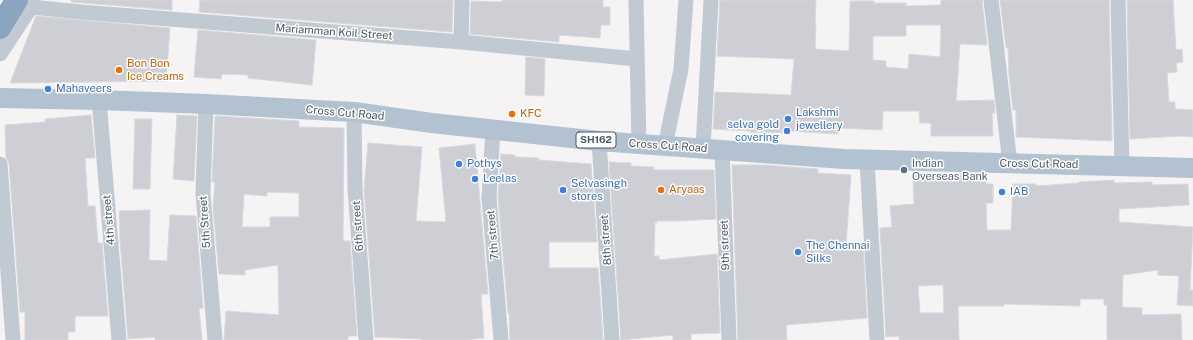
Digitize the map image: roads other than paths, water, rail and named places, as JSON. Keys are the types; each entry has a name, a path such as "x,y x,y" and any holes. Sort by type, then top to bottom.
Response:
{"highway":[{"path":"0,28 27,2"}],"main road":[{"name":"Cross Cut Road","path":"0,98 206,104 354,112 432,123 599,141 867,160 1193,168"}],"street":[{"path":"461,42 462,0"},
{"path":"636,0 639,144"},
{"path":"665,146 681,69 686,0"},
{"name":"9th street","path":"711,0 713,150 729,340"},
{"path":"991,0 1010,164"},
{"path":"1118,0 1122,166"},
{"path":"0,54 27,2"},
{"name":"Mariamman Koil Street","path":"27,2 88,13 461,42 637,59"},
{"name":"4th street","path":"99,100 119,340"},
{"name":"5th Street","path":"206,104 203,193 215,340"},
{"name":"6th street","path":"354,112 355,188 366,340"},
{"name":"7th street","path":"493,129 490,198 501,340"},
{"name":"8th street","path":"599,141 612,340"},
{"path":"867,160 876,340"},
{"path":"0,164 13,340"}],"place":[{"name":"Bon Bon Ice Creams","path":"119,70"},
{"name":"Mahaveers","path":"48,89"},
{"name":"KFC","path":"512,114"},
{"name":"Lakshmi jewellery","path":"788,119"},
{"name":"selva gold covering","path":"787,131"},
{"name":"Pothys","path":"459,164"},
{"name":"Indian Overseas Bank","path":"904,170"},
{"name":"Leelas","path":"475,179"},
{"name":"Selvasingh stores","path":"563,190"},
{"name":"Aryaas","path":"661,190"},
{"name":"IAB","path":"1002,192"},
{"name":"The Chennai Silks","path":"798,252"}]}
